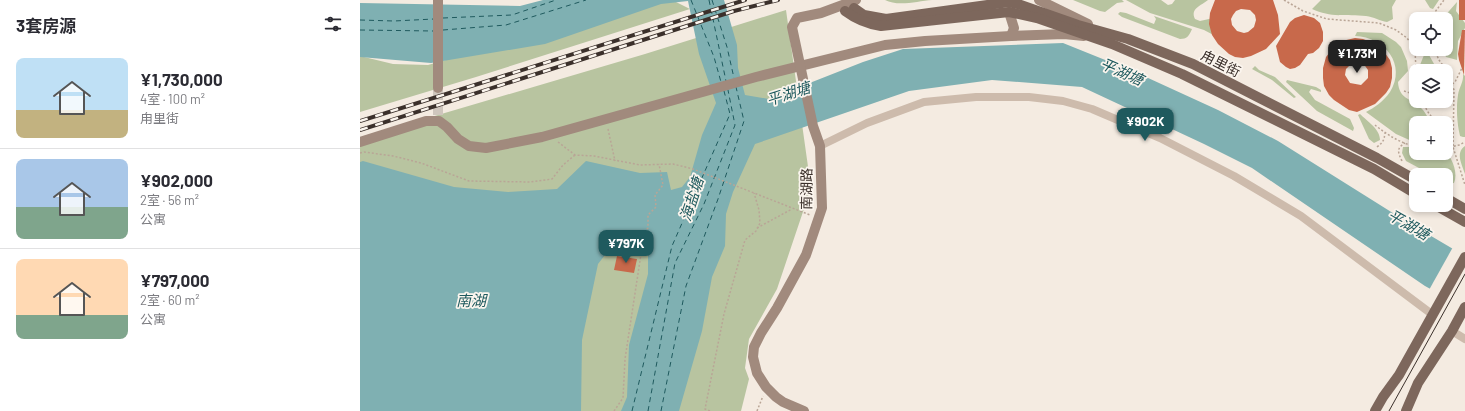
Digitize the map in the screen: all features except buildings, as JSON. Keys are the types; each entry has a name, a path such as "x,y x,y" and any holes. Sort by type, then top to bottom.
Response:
{"main road":[{"name":"甪里街","path":"1007,4 1018,4 1078,25 1128,38 1193,64 1377,158 1409,176"},
{"name":"甪里街","path":"1007,4 1037,18 1112,44 1182,74 1374,169 1409,190"},
{"path":"852,6 864,15 886,19 1007,4"},
{"path":"1453,202 1465,208"},
{"path":"1447,212 1465,222"},
{"path":"1375,411 1399,375 1465,256"},
{"path":"1406,411 1418,383 1452,331 1463,310"}],"street":[{"path":"1039,0 1084,23 1128,38"},
{"path":"438,1 438,88"},
{"path":"1007,4 1014,28 1011,36"},
{"name":"南湖路","path":"804,411 783,402 766,386 757,373 753,357 754,347 761,333 777,308 806,255 822,208 820,146 813,126 792,26 797,18 852,6"},
{"path":"360,142 438,118 458,139 469,146 486,148 549,135 756,77 885,45 1011,36 1064,34 1091,37"},
{"path":"820,146 867,123 924,102 976,97 1028,97 1063,101 1092,109 1160,138 1234,176 1301,216 1433,315"},
{"path":"1452,331 1465,339"}],"path":[{"path":"1284,0 1303,11 1327,19 1373,22 1396,30 1407,38 1415,49 1416,64"},
{"path":"1435,12 1444,0"},
{"path":"1438,56 1447,71 1454,90 1453,147 1465,185"},
{"path":"1453,83 1462,68"},
{"path":"1404,91 1409,93"},
{"path":"606,119 615,161"},
{"path":"1375,125 1385,133 1409,144"},
{"path":"1376,147 1383,143 1385,133"},
{"path":"549,135 575,154 640,165 673,164 694,169 819,219"},
{"path":"1453,147 1465,142"},
{"path":"1405,143 1398,149 1405,166"},
{"path":"360,153 364,152 386,155 421,163 469,181 530,182 552,179 563,165 575,154"},
{"path":"614,411 623,398 626,352 641,254 635,241 648,228 648,215 656,207 655,195 663,185 659,164"},
{"path":"710,411 705,409 724,314 746,240 756,231 760,223 759,210 754,193"},
{"path":"757,228 793,208"},
{"path":"757,411 766,386"}],"green space":[{"path":"659,0 672,0 690,9 360,112 360,56 393,64 428,65"},
{"path":"885,0 932,0 896,3"},
{"path":"1073,0 1122,0 1124,2 1117,3 1105,12"},
{"path":"1126,0 1161,0 1168,5 1172,4 1175,0 1208,0 1195,10 1195,19 1200,21 1218,17 1221,39 1204,30 1150,13"},
{"path":"1321,0 1396,0 1392,7 1393,19 1387,22 1359,15 1326,14 1312,9"},
{"path":"1425,0 1439,0 1433,9 1430,8"},
{"path":"1457,2 1456,11 1465,23 1465,28 1458,41 1457,60 1446,56 1453,56 1453,12 1448,12"},
{"path":"786,10 811,188 777,289 749,339 745,368 749,379 741,411 360,411 360,138 645,54"},
{"path":"1120,12 1154,24 1156,19 1154,16 1192,29 1188,37 1180,39 1122,17 1118,14"},
{"path":"1357,32 1382,33 1401,47 1407,61 1408,71 1398,82 1400,92 1409,100 1409,108 1421,108 1427,116 1409,116 1409,140 1396,134 1366,112 1379,104 1388,95 1395,82 1396,72 1390,54 1384,47 1376,41 1355,36"},
{"path":"1424,56 1430,56 1434,64 1420,64"},
{"path":"1255,66 1259,70 1275,77 1296,97 1294,98 1272,80 1252,69"},
{"path":"1463,74 1465,76 1465,137 1460,136 1457,116 1458,95 1463,80"},
{"path":"1287,80 1316,87 1321,90 1321,92 1311,89 1309,92 1315,100 1350,119 1354,128 1353,131 1317,111 1286,82"},
{"path":"1360,114 1376,129 1380,140 1374,143 1369,139 1358,115"},
{"path":"1465,146 1465,174 1461,163 1460,152"},
{"path":"1403,147 1409,147 1409,160 1451,160 1454,167 1454,183 1453,168 1419,168 1406,161 1402,153"}],"water":[{"path":"543,0 724,0 737,45 738,68 745,95 769,99 863,62 903,49 1063,43 1135,72 1218,110 1278,141 1404,220 1465,256 1465,308 1425,286 1252,168 1204,144 1082,87 992,80 909,91 755,144 733,192 726,214 725,246 712,277 702,331 679,411 621,411 627,397 629,345 648,274 648,243 631,235 615,242 598,264 582,340 581,411 360,411 360,162 363,161 454,187 508,192 557,189 586,161 640,173 667,172 671,190 682,187 690,177 702,135 716,103 699,54 688,1 661,4 545,44 431,63 360,57 360,3 520,6"}],"pier":[{"path":"1453,247 1465,253 1465,310 1429,290"}],"ferry route":[{"path":"443,18 512,15 556,0"},
{"path":"443,30 506,25 586,0"},
{"path":"691,0 714,57 721,82"},
{"path":"709,0 726,81"},
{"path":"712,0 727,47 734,78"},
{"path":"360,20 394,21 434,19"},
{"path":"360,30 433,31"},
{"path":"661,411 686,286 718,199 744,121 736,87"},
{"path":"648,411 675,263 704,204 735,125 728,90"},
{"path":"632,411 672,246 730,114 724,91"}],"tunnel":[{"path":"438,88 438,115"}],"tram line":[{"path":"1389,411 1465,274"}],"railway":[{"path":"360,121 745,0"},
{"path":"360,130 734,11 778,0"}],"water label":[{"name":"平湖塘","path":"1122,71"},
{"name":"平湖塘","path":"788,93"},
{"name":"海盐塘","path":"691,199"},
{"name":"平湖塘","path":"1409,224"},
{"name":"南湖","path":"471,300"}]}
